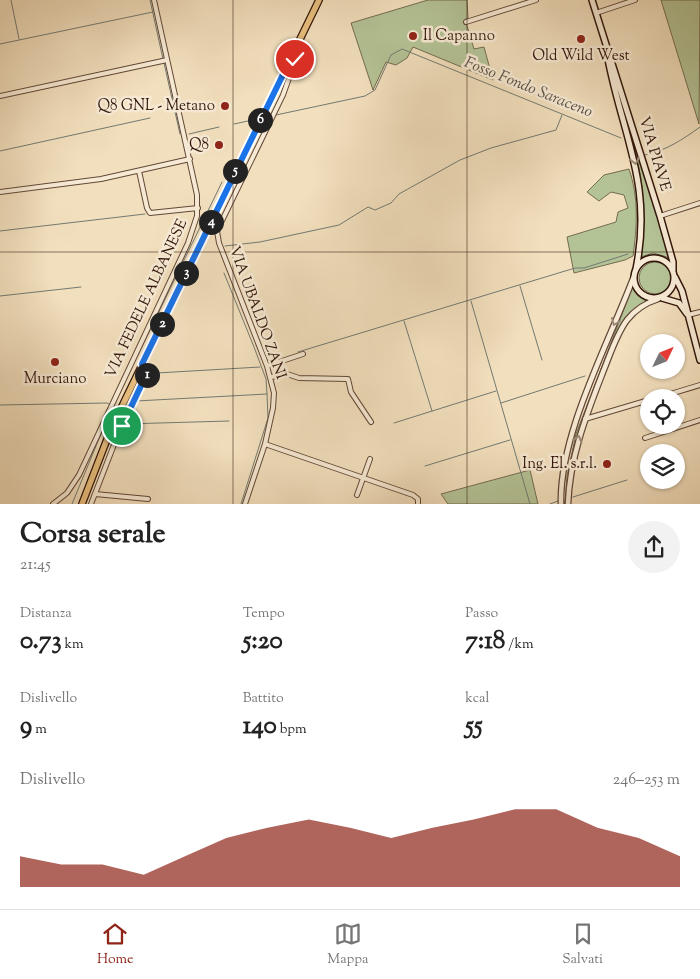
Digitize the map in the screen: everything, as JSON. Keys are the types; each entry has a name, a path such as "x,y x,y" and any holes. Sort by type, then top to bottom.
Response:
{"main road":[{"path":"82,504 111,429 319,0"},
{"name":"VIA PIAVE","path":"592,0 660,216 673,262 674,273 682,291 700,360"},
{"name":"VIA PIAVE","path":"606,46 632,145 640,187 642,231 636,269"},
{"path":"660,298 673,286 674,273 664,260 651,258 645,260 636,269 634,276 636,289 645,297 660,298 679,303 688,316"}],"street":[{"name":"VIA FEDELE ALBANESE","path":"53,504 66,494 75,481 188,243 198,208 190,158 154,0"},
{"path":"466,22 536,0"},
{"path":"596,13 635,0"},
{"name":"VIA UBALDO ZANI","path":"245,504 274,406 267,366 216,231 283,95 295,61 292,56"},
{"path":"0,96 167,60"},
{"path":"0,192 92,181 190,158"},
{"path":"139,171 147,208 150,213 198,208"},
{"path":"660,216 700,203"},
{"path":"561,504 564,465 572,435 634,276"},
{"path":"568,504 572,461 585,419 623,326 638,309 660,298"},
{"path":"688,316 700,312"},
{"path":"267,366 303,354"},
{"path":"91,504 123,424 147,373 142,364"},
{"path":"270,377 287,374 299,378 348,379 351,392 371,422"},
{"path":"685,389 700,384"},
{"path":"585,419 640,403"},
{"path":"645,438 700,420"},
{"path":"264,444 415,496 418,504"},
{"path":"357,495 370,459"},
{"path":"95,494 148,499"}],"green space":[{"name":"Il Capanno","path":"428,0 467,0 468,19 465,19 474,49 484,47 493,80 413,47 407,58 396,65 386,62 373,90 351,23"},
{"path":"661,0 700,0 699,124"},
{"path":"620,96 670,258 653,253 641,257 644,215 643,195 632,137"},
{"path":"629,169 636,202 633,256 625,260 574,273 567,237 616,222 618,212 628,208 624,195 611,192 599,201 587,192 604,175"},
{"path":"655,262 667,266 671,278 667,290 655,294 643,290 639,278 643,266"},
{"path":"632,288 638,296 646,301 626,317 613,340 578,434 570,468 567,504 565,504 567,476 576,434"},
{"path":"530,470 538,504 448,504 441,494"}],"waterway":[{"path":"11,0 19,39"},
{"path":"150,0 163,59"},
{"path":"0,44 153,12"},
{"name":"Fosso Fondo Saraceno","path":"276,115 365,96 375,90 391,55 402,49 621,138"},
{"path":"164,63 180,134"},
{"path":"225,246 260,242 339,225 368,207 375,210 391,203 399,194 460,160 491,148 556,130 562,115"},
{"path":"0,151 150,118"},
{"name":"Fosso Fondo Saraceno","path":"234,124 248,121"},
{"name":"Fosso Fondo Saraceno","path":"189,134 219,127"},
{"name":"Fosso Fondo Saraceno","path":"645,155 674,144 700,127"},
{"path":"137,357 222,182"},
{"path":"0,231 145,214"},
{"path":"298,352 575,268 584,268 628,254"},
{"path":"224,273 266,379 268,418 241,504"},
{"path":"520,286 542,360"},
{"path":"0,296 81,287"},
{"path":"471,301 530,504"},
{"path":"404,321 432,411"},
{"path":"128,375 134,362"},
{"path":"137,400 149,377 157,373 260,367"},
{"path":"501,403 585,376"},
{"path":"394,423 496,391"},
{"path":"136,401 267,394"},
{"path":"89,504 129,401 132,401"},
{"path":"0,405 107,403 111,405"},
{"path":"125,424 229,421"},
{"path":"72,504 106,422"},
{"path":"425,466 510,440"},
{"path":"573,497 627,480"},
{"path":"550,504 558,501"}],"place":[{"name":"Il Capanno","path":"413,36"},
{"name":"Old Wild West","path":"581,39"},
{"name":"Q8 GNL - Metano","path":"225,106"},
{"name":"Q8","path":"219,145"},
{"name":"Murciano","path":"55,362"},
{"name":"Ing. El. s.r.l.","path":"607,464"}],"route":[{"path":"122,426 147,373 147,369 142,364 292,56 295,59"}]}
